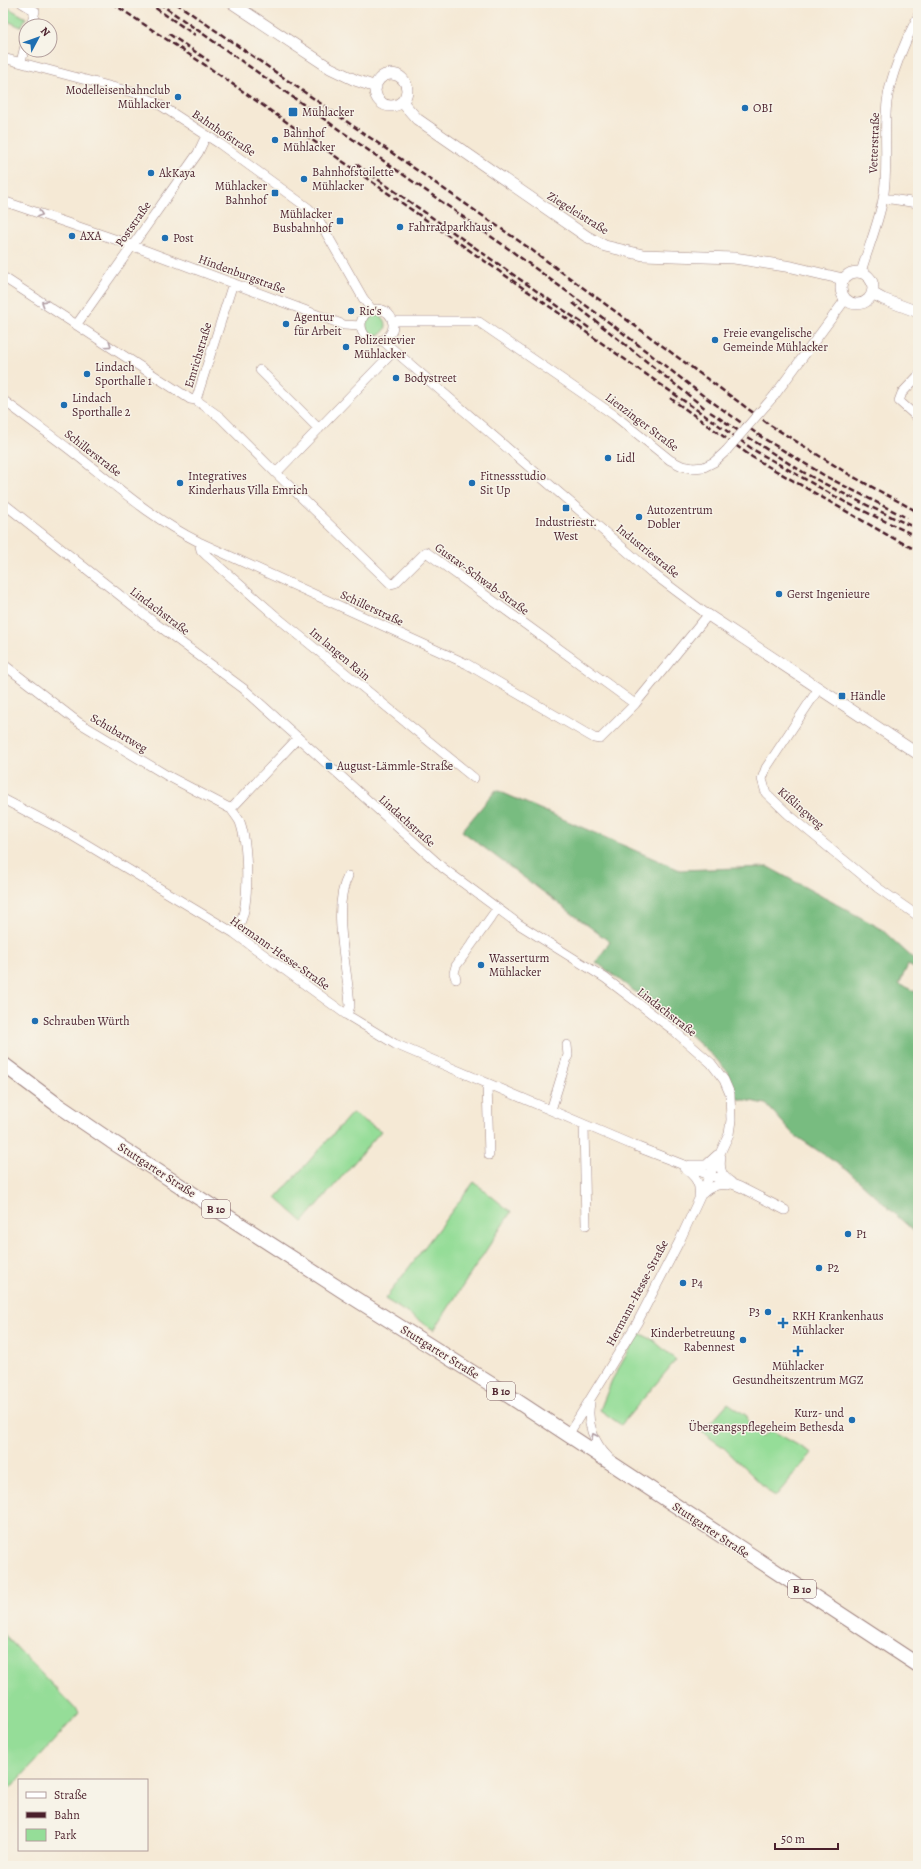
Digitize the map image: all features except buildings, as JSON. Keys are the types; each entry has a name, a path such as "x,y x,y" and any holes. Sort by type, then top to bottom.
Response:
{"main road":[{"name":"Stuttgarter Straße","path":"3,1064 55,1103 112,1141 568,1435 918,1665"}],"street":[{"path":"22,3 35,11 33,18"},
{"path":"232,3 330,68 354,80 376,87"},
{"name":"Vetterstraße","path":"861,272 878,224 884,198 887,102 901,56 918,16"},
{"name":"Bahnhofstraße","path":"3,58 135,93 157,103 220,144 286,191 317,217 363,298 372,310"},
{"path":"21,62 22,58"},
{"path":"391,74 401,77 405,82 408,92 402,102 393,106 383,104 377,97 376,87 381,78 391,74"},
{"name":"Ziegeleistraße","path":"402,102 417,119 586,236 606,246 643,254 734,258 792,268 843,280"},
{"name":"Poststraße","path":"77,324 198,153 206,136"},
{"path":"884,198 918,203"},
{"name":"Hindenburgstraße","path":"3,201 234,283 344,325 361,326"},
{"path":"861,272 870,278 873,288 870,298 861,304 855,304 845,300 841,290 843,280 851,273 861,272"},
{"path":"3,277 190,399 196,400"},
{"name":"Emrichstraße","path":"234,283 196,400 220,417 276,473"},
{"path":"872,293 883,299 918,312"},
{"name":"Lienzinger Straße","path":"392,320 455,320 479,322 614,415 670,460 682,466 693,468 714,462 726,451 774,396 845,300"},
{"path":"372,310 382,310 390,316 392,320 392,330 386,338 382,340 372,341 368,339 362,331 362,318 372,310"},
{"name":"Industriestraße","path":"382,340 651,572 708,615 918,754"},
{"path":"276,473 394,351"},
{"path":"260,370 319,429"},
{"path":"918,376 902,393 899,401 918,418"},
{"name":"Schillerstraße","path":"3,400 7,406 73,452 152,516 199,542 468,664 596,739 600,739 604,736 635,704 708,615"},
{"name":"Gustav-Schwab-Straße","path":"276,473 391,584 395,583 426,552 635,704"},
{"name":"Lindachstraße","path":"3,503 143,613 244,689 431,858 498,909 605,978 672,1029 711,1063 721,1075 730,1094 732,1120 729,1134 709,1176"},
{"name":"Im langen Rain","path":"199,542 201,550 206,555 278,618 474,778"},
{"name":"Schubartweg","path":"3,664 16,676 78,722 166,775 231,810"},
{"name":"Kißlingweg","path":"819,688 766,768 762,779 766,793 788,814 878,888 918,916"},
{"path":"234,933 241,922 246,898 247,878 246,856 240,821 231,810 298,738"},
{"name":"Hermann-Hesse-Straße","path":"3,799 66,832 234,933 347,1015 395,1044 584,1125 709,1176 740,1187 785,1210"},
{"path":"347,1015 350,1006 341,907 342,890 348,876"},
{"path":"456,979 454,973 456,966 498,909"},
{"path":"551,1110 568,1055 567,1045"},
{"path":"487,1083 489,1155"},
{"path":"584,1125 586,1225"},
{"path":"675,1162 694,1166 706,1165 716,1157 723,1148"},
{"path":"723,1148 720,1166 722,1173 727,1179 740,1187"},
{"name":"Hermann-Hesse-Straße","path":"675,1162 696,1180 700,1191 699,1198"},
{"name":"Hermann-Hesse-Straße","path":"568,1435 637,1323 709,1176"},
{"name":"Hermann-Hesse-Straße","path":"699,1198 709,1188 716,1185 725,1184 740,1187"},
{"name":"Hermann-Hesse-Straße","path":"592,1396 588,1414 592,1432 606,1454 629,1475"}],"green space":[{"path":"3,5 26,18 18,18 18,26 3,19"},
{"path":"376,315 383,318 386,325 383,332 376,335 369,332 366,325 369,318"},
{"path":"496,790 680,870 768,867 880,928 918,963 918,970 908,965 899,984 918,993 918,1235 847,1170 793,1134 766,1104 734,1098 727,1071 716,1059 679,1025 596,962 610,942 462,831"},
{"path":"352,1113 381,1131 303,1222 276,1198"},
{"path":"474,1182 511,1212 434,1330 385,1299"},
{"path":"639,1333 653,1340 676,1360 621,1425 600,1410 612,1380"},
{"path":"728,1403 747,1416 749,1425 762,1437 771,1430 812,1453 775,1497 723,1447 702,1432"},
{"path":"3,1633 79,1713 10,1789 3,1780"}],"railway":[{"path":"112,3 211,69 754,450 845,502 918,537"},
{"path":"148,3 195,35"},
{"path":"159,3 506,247 614,326 705,397 763,438 827,477 907,518"},
{"path":"176,3 529,248 770,425 850,475 918,512"},
{"path":"169,34 209,61"},
{"path":"356,164 592,330"},
{"path":"573,303 706,409"},
{"path":"670,398 752,457 918,551"},
{"path":"710,412 803,472 845,495 918,529"}],"place":[{"name":"Modelleisenbahnclub Mühlacker","path":"178,97"},
{"name":"OBI","path":"745,108"},
{"name":"Mühlacker","path":"293,112"},
{"name":"Bahnhof Mühlacker","path":"275,140"},
{"name":"AkKaya","path":"151,173"},
{"name":"Bahnhofstoilette Mühlacker","path":"304,179"},
{"name":"Mühlacker Bahnhof","path":"275,193"},
{"name":"Mühlacker Busbahnhof","path":"340,221"},
{"name":"Fahrradparkhaus","path":"400,227"},
{"name":"AXA","path":"72,236"},
{"name":"Post","path":"165,238"},
{"name":"Ric's","path":"351,311"},
{"name":"Agentur für Arbeit","path":"286,324"},
{"name":"Freie evangelische Gemeinde Mühlacker","path":"715,340"},
{"name":"Polizeirevier Mühlacker","path":"346,347"},
{"name":"Lindach Sporthalle 1","path":"87,374"},
{"name":"Bodystreet","path":"396,378"},
{"name":"Lindach Sporthalle 2","path":"64,405"},
{"name":"Lidl","path":"608,458"},
{"name":"Integratives Kinderhaus Villa Emrich","path":"180,483"},
{"name":"Fitnessstudio Sit Up","path":"472,483"},
{"name":"Industriestr. West","path":"566,508"},
{"name":"Autozentrum Dobler","path":"639,517"},
{"name":"Gerst Ingenieure","path":"779,594"},
{"name":"Händle","path":"842,696"},
{"name":"August-Lämmle-Straße","path":"329,766"},
{"name":"Wasserturm Mühlacker","path":"481,965"},
{"name":"Schrauben Würth","path":"35,1021"},
{"name":"P1","path":"848,1234"},
{"name":"P2","path":"819,1268"},
{"name":"P4","path":"683,1283"},
{"name":"P3","path":"768,1312"},
{"name":"RKH Krankenhaus Mühlacker","path":"783,1323"},
{"name":"Kinderbetreuung Rabennest","path":"743,1340"},
{"name":"Mühlacker Gesundheitszentrum MGZ","path":"798,1351"},
{"name":"Kurz- und Übergangspflegeheim Bethesda","path":"852,1420"}]}
